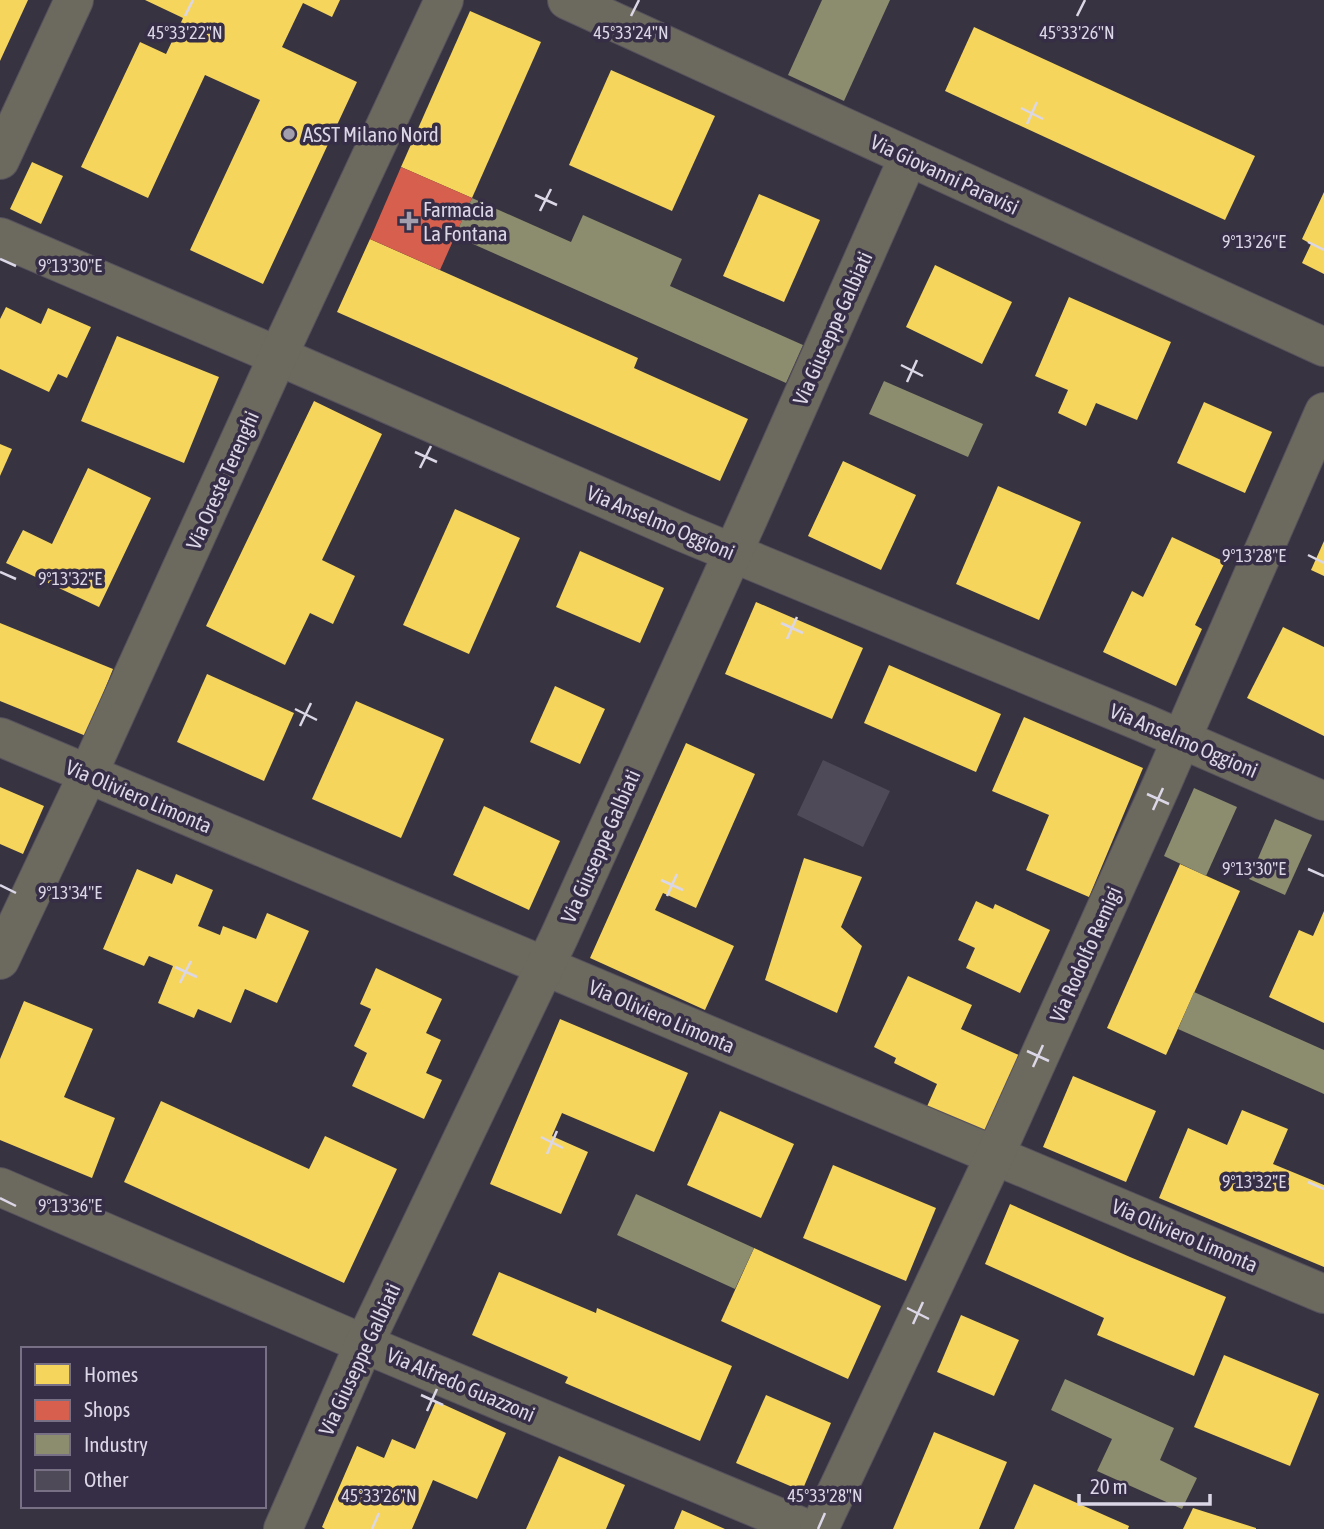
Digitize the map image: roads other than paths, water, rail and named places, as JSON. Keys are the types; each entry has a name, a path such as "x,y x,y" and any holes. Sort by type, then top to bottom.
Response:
{"street":[{"path":"0,160 74,0"},
{"name":"Via Oreste Terenghi","path":"0,960 444,0"},
{"name":"Via Giovanni Paravisi","path":"567,0 1324,347"},
{"name":"Via Giuseppe Galbiati","path":"283,1529 364,1344 545,967 908,158"},
{"name":"Via Anselmo Oggioni","path":"0,237 732,552 1324,801"},
{"name":"Via Rodolfo Remigi","path":"819,1529 995,1155 1182,739 1324,412"},
{"name":"Via Oliviero Limonta","path":"0,737 1324,1294"},
{"name":"Via Alfredo Guazzoni","path":"0,1186 364,1344 807,1529"}],"place":[{"name":"ASST Milano Nord","path":"289,134"},
{"name":"Farmacia La Fontana","path":"409,221"}]}
